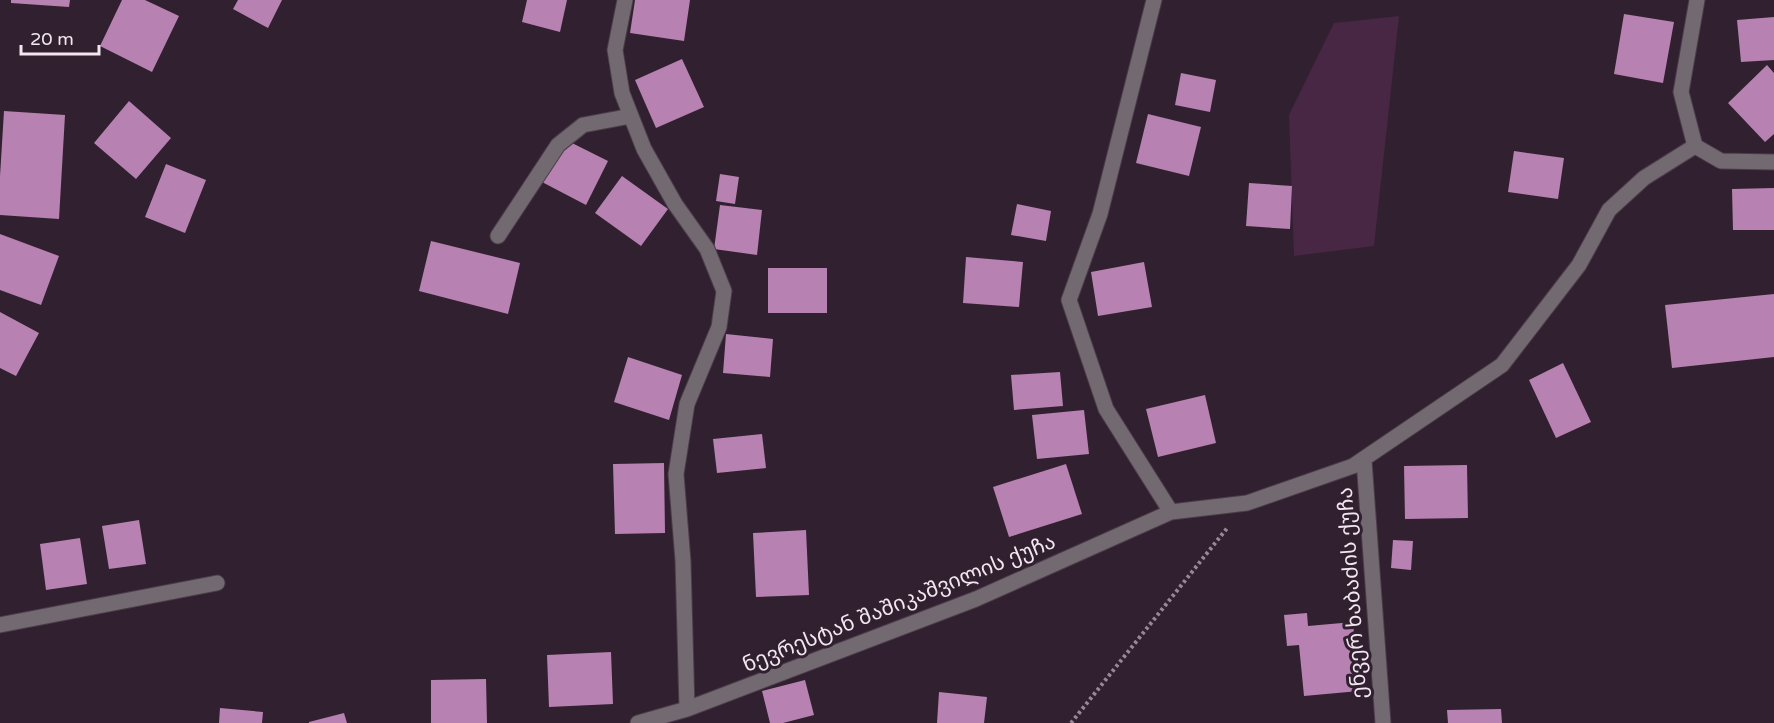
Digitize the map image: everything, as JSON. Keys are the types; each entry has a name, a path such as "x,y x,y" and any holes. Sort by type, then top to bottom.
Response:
{"street":[{"path":"625,0 615,50 622,93 644,149 675,204 707,249 724,291 719,327 687,404 676,474 683,561 687,709"},
{"path":"1154,0 1100,214 1070,300 1106,409 1171,512"},
{"path":"1697,0 1681,93 1695,146 1721,161 1774,162"},
{"path":"498,236 558,145 583,125 631,116"},
{"name":"ნევრესტან შაშიკაშვილის ქუჩა","path":"638,723 687,709 976,599 1171,512 1247,503 1353,466 1364,460 1502,365 1579,265 1609,210 1644,178 1695,146"},
{"name":"ენვერ ხაბაძის ქუჩა","path":"1364,460 1383,723"},
{"path":"0,625 217,583"}],"path":[{"path":"1071,723 1247,503"}],"shaded area":[{"path":"1399,16 1374,246 1294,256 1289,115 1334,23"}],"building":[{"path":"11,0 70,0 69,7 11,3"},
{"path":"122,0 145,0 179,16 152,72 100,46"},
{"path":"238,0 282,0 268,28 233,9"},
{"path":"527,0 567,0 560,32 522,22"},
{"path":"635,0 690,0 684,41 630,33"},
{"path":"1624,14 1674,22 1663,83 1614,74"},
{"path":"1774,17 1774,60 1741,62 1737,20"},
{"path":"682,59 704,107 656,128 635,80"},
{"path":"1767,65 1774,73 1774,134 1765,142 1728,103"},
{"path":"1181,73 1216,80 1210,112 1175,105"},
{"path":"129,101 171,138 136,179 94,143"},
{"path":"4,111 65,115 59,219 0,215"},
{"path":"1148,114 1201,127 1189,176 1136,163"},
{"path":"564,139 608,161 586,205 542,182"},
{"path":"1514,151 1564,158 1558,199 1508,192"},
{"path":"166,164 206,180 185,233 145,217"},
{"path":"720,174 739,177 735,204 716,201"},
{"path":"622,176 668,209 641,246 595,213"},
{"path":"1249,183 1292,186 1290,229 1246,226"},
{"path":"1774,188 1774,230 1733,230 1732,189"},
{"path":"1017,204 1051,211 1046,241 1011,235"},
{"path":"720,205 762,210 757,255 714,249"},
{"path":"0,234 59,256 41,305 0,290"},
{"path":"431,241 520,263 508,314 419,291"},
{"path":"966,257 1023,262 1019,307 963,303"},
{"path":"1144,262 1152,307 1098,316 1091,272"},
{"path":"768,268 827,268 827,313 768,313"},
{"path":"1774,294 1774,357 1672,368 1665,305"},
{"path":"0,312 39,333 16,376 0,368"},
{"path":"726,334 773,339 770,377 723,373"},
{"path":"628,357 682,375 669,420 614,402"},
{"path":"1563,363 1591,422 1556,438 1529,380"},
{"path":"1060,372 1063,406 1014,410 1011,375"},
{"path":"1205,395 1216,443 1158,457 1146,409"},
{"path":"1084,410 1089,454 1037,459 1032,415"},
{"path":"762,434 766,468 717,473 713,439"},
{"path":"664,463 665,533 615,534 613,464"},
{"path":"1066,464 1082,514 1009,537 993,487"},
{"path":"1467,465 1468,518 1405,519 1404,466"},
{"path":"139,520 146,564 109,569 102,526"},
{"path":"806,530 809,595 756,597 753,533"},
{"path":"80,538 87,584 46,590 40,544"},
{"path":"1393,540 1413,541 1411,570 1391,568"},
{"path":"1307,613 1308,626 1353,622 1359,691 1304,696 1299,645 1287,646 1284,615"},
{"path":"611,652 613,704 549,707 547,655"},
{"path":"486,679 487,723 431,723 431,680"},
{"path":"805,680 814,715 783,723 770,723 762,691"},
{"path":"939,692 987,697 984,723 937,723"},
{"path":"220,708 263,712 262,723 219,723"},
{"path":"1501,709 1502,723 1448,723 1447,710"},
{"path":"344,713 347,723 309,723 309,722"}]}
